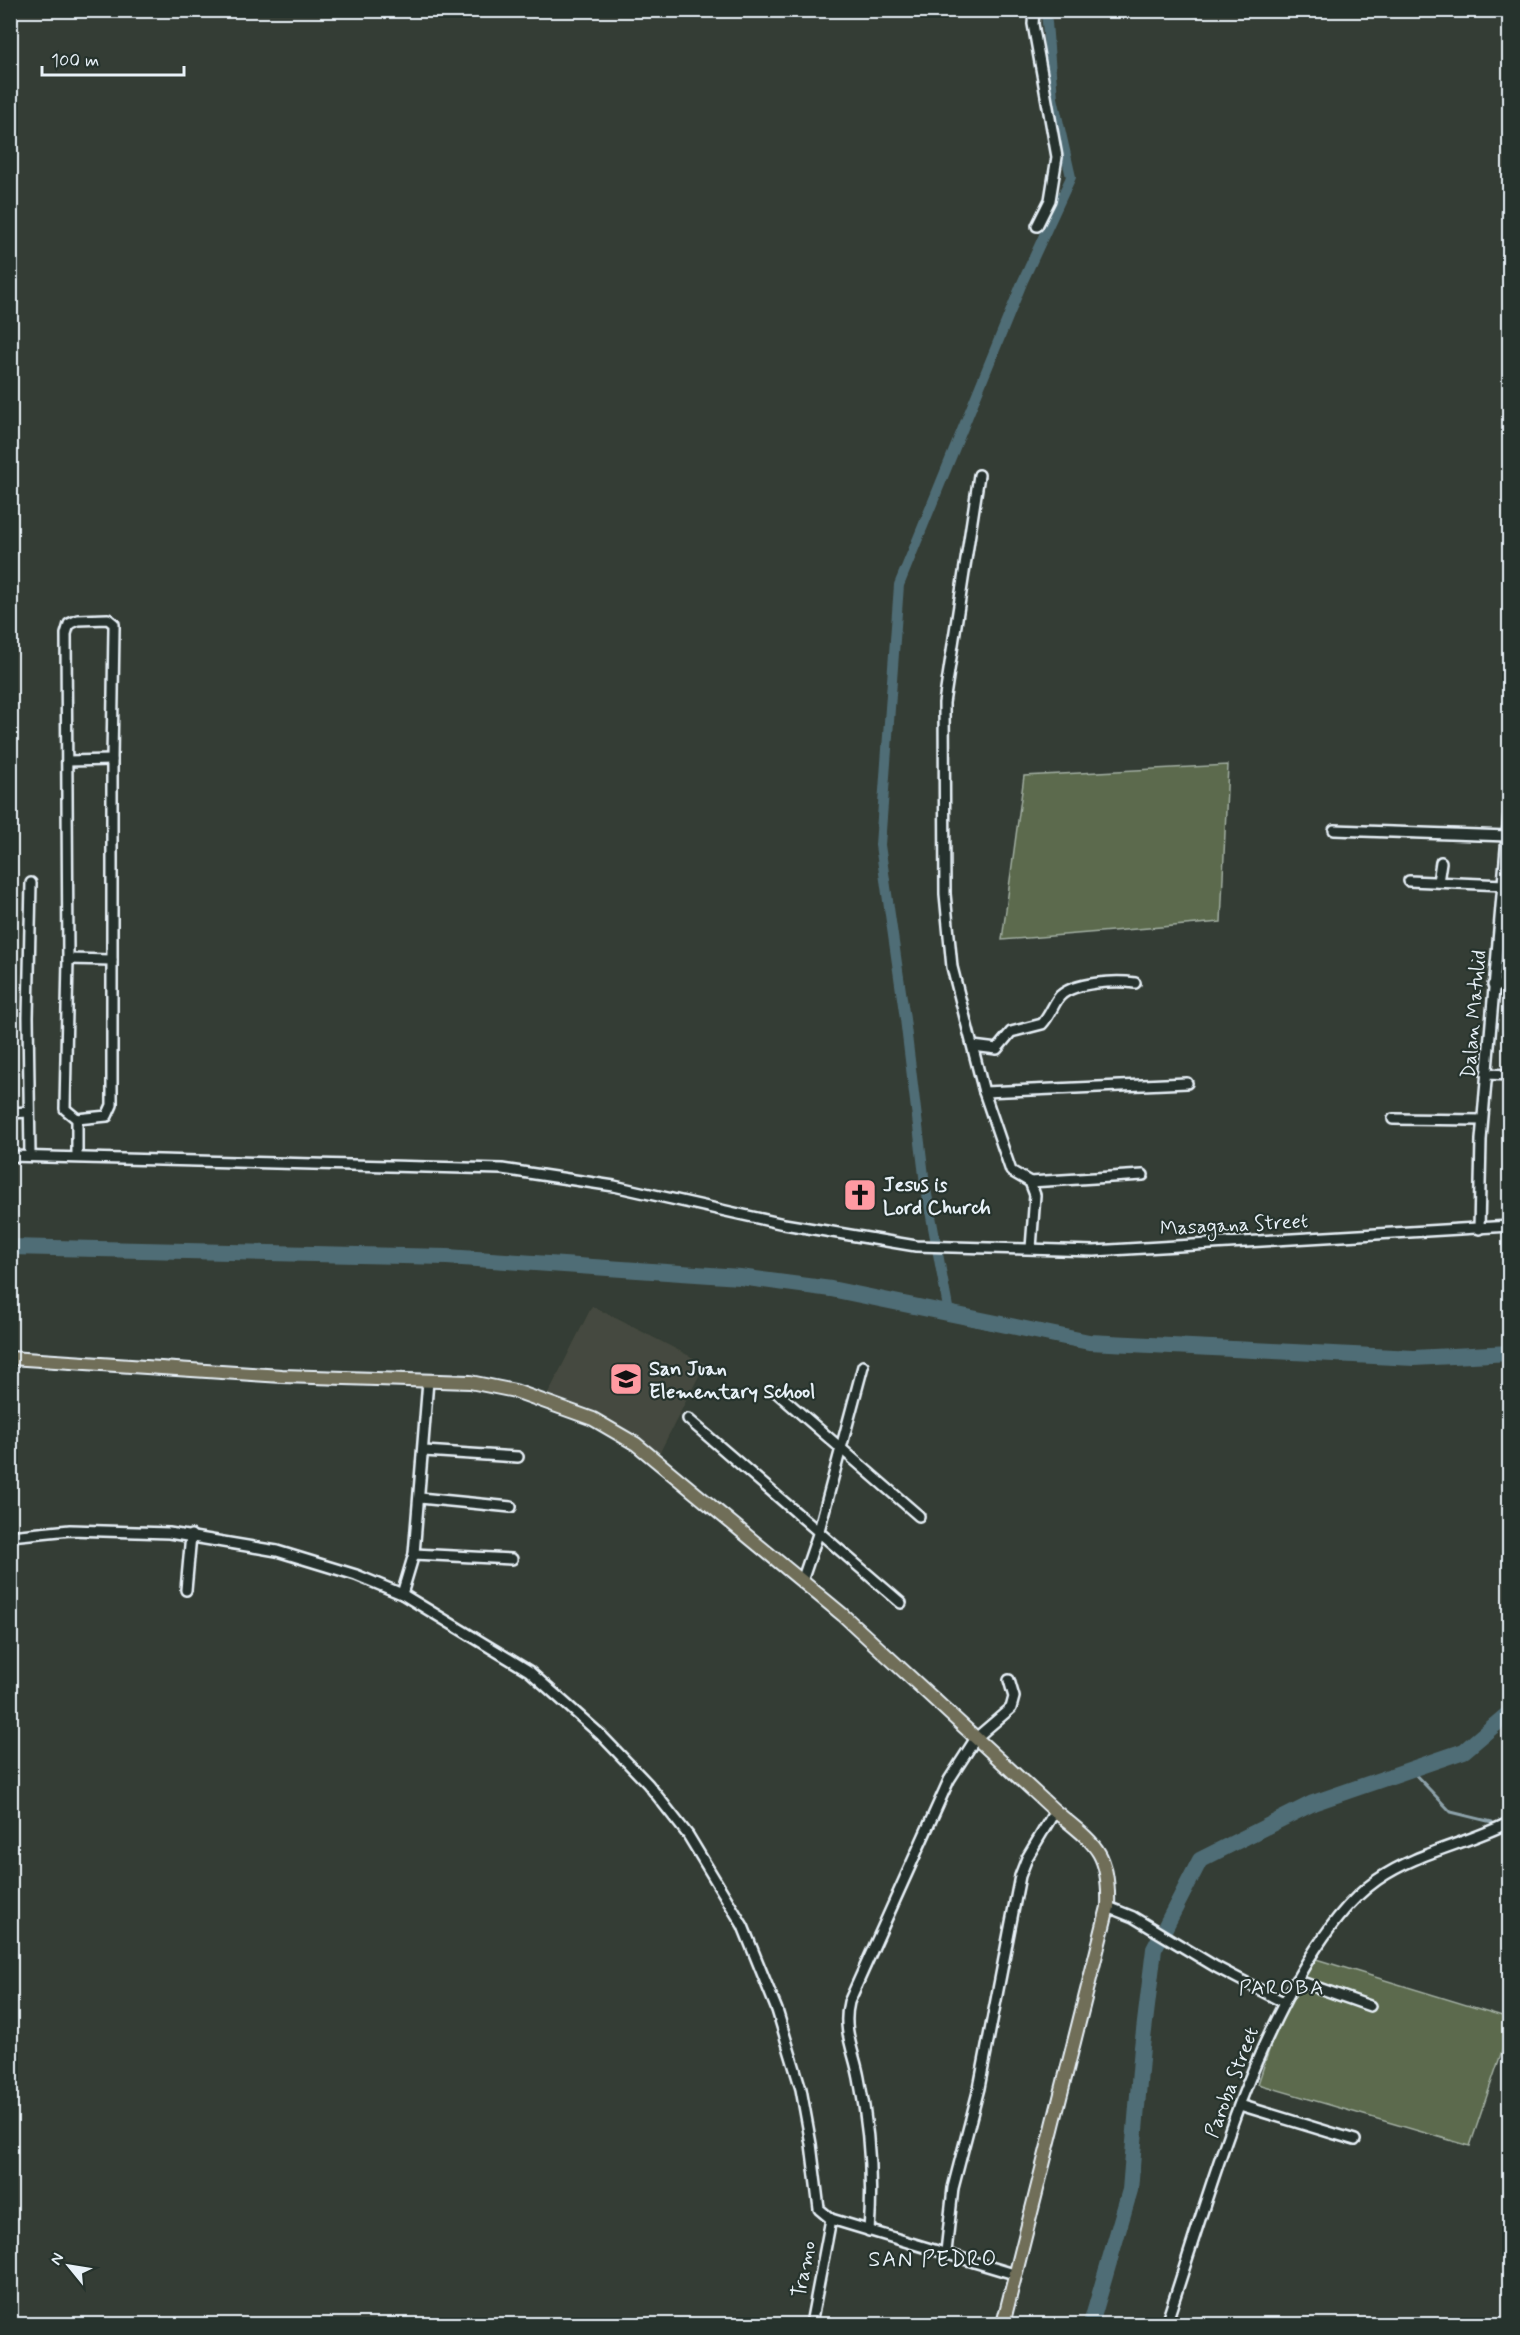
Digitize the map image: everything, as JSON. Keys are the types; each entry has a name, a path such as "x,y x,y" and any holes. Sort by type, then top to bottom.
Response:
{"main road":[{"path":"10,1358 282,1376 470,1382 515,1391 593,1419 636,1444 802,1581 1055,1811 1094,1843 1106,1865 1108,1907 1014,2274 1004,2325"}],"street":[{"path":"1034,10 1035,34 1057,158 1050,200 1037,225"},
{"path":"980,475 944,703 945,894 952,967 984,1092 1011,1172 1030,1182 1143,1174"},
{"path":"108,619 114,624 111,1111 107,1116 77,1119 65,1109 68,761 66,634 69,624 78,620 108,619"},
{"path":"68,761 112,760"},
{"name":"Dalan Matulid","path":"1479,1229 1482,1120 1493,985 1508,864 1509,802"},
{"path":"1334,830 1508,836"},
{"path":"1438,882 1441,862"},
{"path":"1409,881 1504,885"},
{"path":"30,1156 31,883"},
{"path":"68,959 112,960"},
{"path":"973,1047 997,1049 1011,1032 1042,1024 1060,996 1070,990 1109,981 1135,983"},
{"path":"1493,985 1509,987"},
{"path":"1486,1074 1509,1075"},
{"path":"984,1092 1187,1083"},
{"path":"10,1113 29,1112"},
{"path":"77,1119 77,1157"},
{"path":"1393,1119 1482,1120"},
{"name":"Masagana Street","path":"10,1156 502,1169 614,1186 784,1224 916,1246 1094,1251 1509,1226"},
{"path":"1030,1182 1035,1195 1031,1248"},
{"path":"802,1581 818,1534 863,1366"},
{"path":"402,1594 410,1574 414,1554 428,1381"},
{"path":"776,1392 919,1516"},
{"path":"688,1419 818,1534 901,1603"},
{"path":"424,1451 518,1457"},
{"path":"420,1498 511,1507"},
{"path":"10,1536 70,1530 191,1535 277,1551 356,1575 402,1594 529,1671 623,1757 688,1835 743,1926 777,2010 801,2089 811,2144 816,2203 831,2219 1014,2274"},
{"path":"186,1590 191,1535"},
{"path":"414,1554 512,1559"},
{"path":"869,2231 870,2170 866,2124 845,2016 860,1975 949,1780 976,1738 1011,1708 1014,1697 1009,1680"},
{"path":"946,2252 952,2188 979,2088 1020,1876 1027,1858 1055,1811"},
{"name":"Paroba Street","path":"1166,2325 1240,2105 1283,2002 1319,1942 1346,1908 1376,1880 1402,1864 1509,1822"},
{"path":"1108,1907 1147,1925 1216,1967 1283,2002"},
{"path":"1296,1980 1370,2006"},
{"path":"1240,2105 1355,2140"},
{"name":"Tramo","path":"811,2325 831,2219"}],"shaded area":[{"name":"San Juan Elementary School","path":"592,1306 705,1364 660,1452 548,1394"}],"green space":[{"path":"1228,765 1221,922 1002,940 1024,776"},
{"path":"1316,1959 1509,2018 1509,2030 1470,2146 1258,2084 1280,2016"}],"waterway":[{"path":"949,1313 925,1184 905,1019 880,845 899,585 1022,283 1071,177 1053,98 1046,10"},
{"path":"10,1247 447,1257 740,1277 831,1289 1089,1342 1414,1358 1510,1353"},
{"path":"1091,2324 1130,2190 1142,2047 1154,1949 1200,1860 1313,1803 1464,1751 1510,1712"},
{"path":"1410,1769 1451,1812 1492,1822"},
{"path":"1502,1830 1510,1832"}],"place":[{"name":"Jesus is Lord Church","path":"860,1195"},
{"name":"San Juan Elementary School","path":"626,1379"}],"district":[{"name":"PAROBA","path":"1282,1987"},
{"name":"SAN PEDRO","path":"933,2258"}]}
